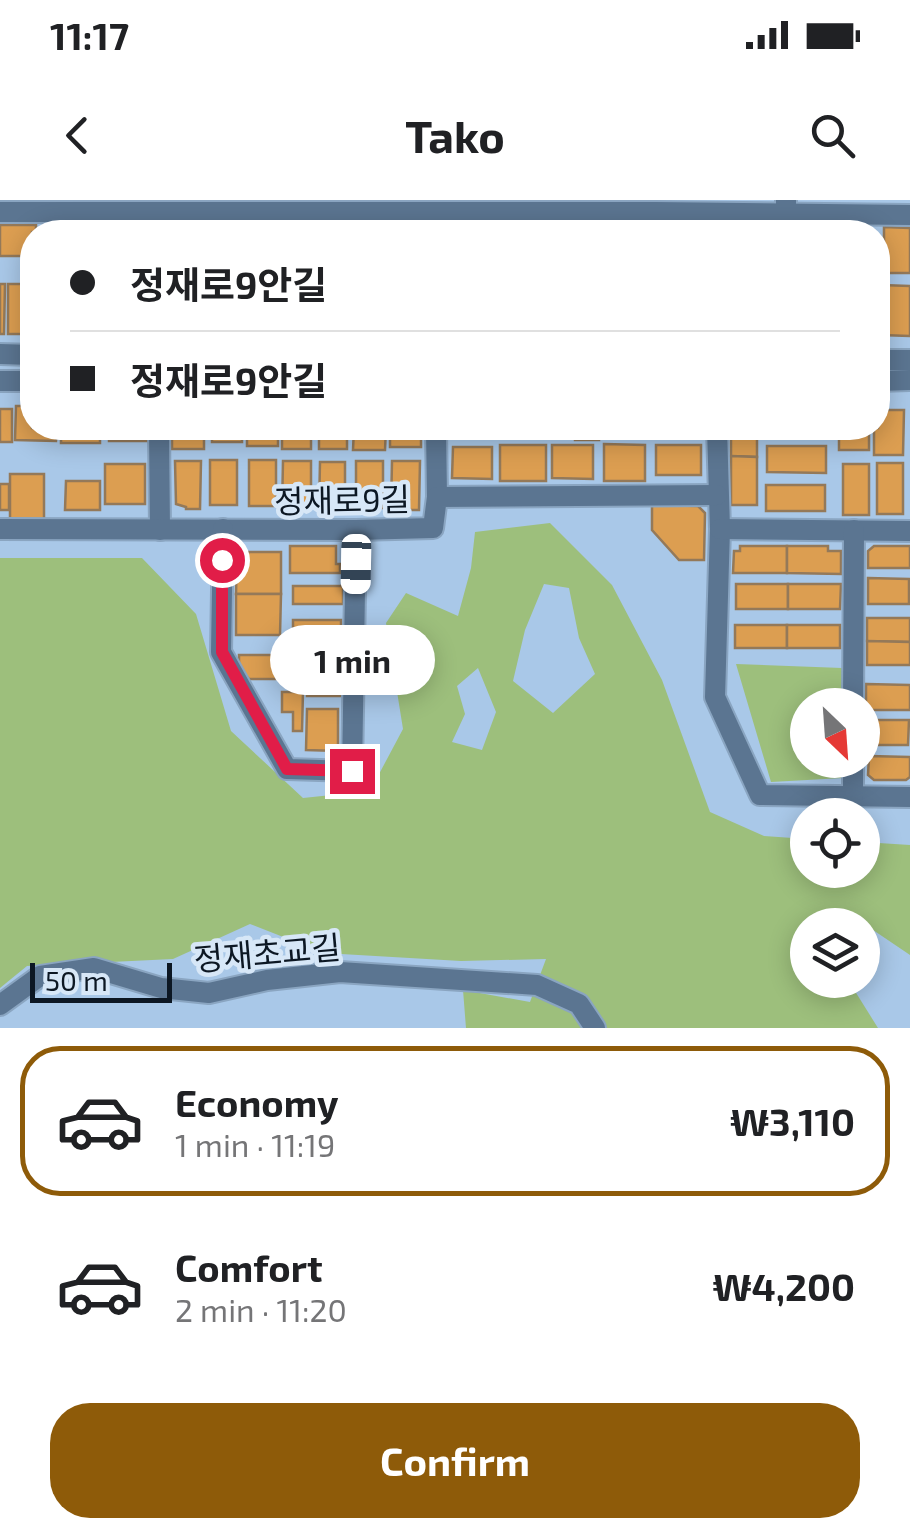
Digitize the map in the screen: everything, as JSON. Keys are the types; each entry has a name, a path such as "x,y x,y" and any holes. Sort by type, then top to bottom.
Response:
{"street":[{"path":"0,212 23,206 161,215 302,206 436,215 546,207 656,206 786,216 910,214"},
{"path":"160,440 160,530"},
{"path":"436,440 437,496"},
{"path":"717,440 720,529 715,697 760,795 910,796"},
{"name":"정재로9길","path":"0,529 434,528 437,496 718,495"},
{"path":"223,529 222,652 287,769 352,771 356,530"},
{"path":"720,529 910,531"},
{"path":"853,688 854,530"},
{"path":"853,778 853,796"},
{"name":"정재초교길","path":"0,1005 40,976 94,968 161,988 209,993 268,980 340,972 537,985 579,1004 595,1028"}],"green space":[{"path":"550,523 612,585 662,680 710,812 764,836 790,838 790,888 880,888 880,843 910,845 910,955 880,935 880,908 790,908 790,998 859,998 878,1028 466,1028 463,990 530,1002 546,959 461,961 324,953 250,924 173,959 27,966 0,988 0,558 142,558 196,614 231,731 303,798 370,791 403,729 386,623 406,593 458,616 471,568 475,532","holes":["544,584 569,588 579,638 595,674 553,713 513,681 525,630","478,668 496,712 482,750 452,742 465,714 457,686"]},
{"path":"736,664 842,668 842,688 790,688 790,778 843,778 771,782"}],"building":[{"path":"0,225 20,225 20,256 0,256"},
{"path":"890,227 910,228 910,273 890,273"},
{"path":"0,284 5,284 4,334 0,334"},
{"path":"8,284 20,284 20,334 8,334"},
{"path":"890,285 910,286 910,336 890,335"},
{"path":"16,406 20,406 20,440 56,440 56,441 15,440"},
{"path":"0,409 12,409 12,442 0,442"},
{"path":"890,410 904,410 903,455 874,455 874,440 890,440"},
{"path":"61,440 100,440 100,443"},
{"path":"172,440 204,440 204,449 172,449"},
{"path":"247,440 278,440 278,446 247,446"},
{"path":"282,440 311,440 311,449 282,449"},
{"path":"319,440 347,440 347,449 319,449"},
{"path":"353,440 385,440 385,450 353,450"},
{"path":"390,440 421,440 421,447 390,447"},
{"path":"731,440 757,440 757,457 731,456"},
{"path":"839,440 869,440 869,450 839,450"},
{"path":"604,444 645,445 645,481 604,481"},
{"path":"500,445 546,445 546,481 500,481"},
{"path":"552,445 593,445 593,479 552,478"},
{"path":"656,445 701,445 701,475 656,475"},
{"path":"767,446 826,446 826,473 767,472"},
{"path":"453,447 492,447 492,479 452,478"},
{"path":"731,456 757,457 757,505 731,505"},
{"path":"210,460 237,460 237,505 210,505"},
{"path":"249,460 276,460 276,506 249,506"},
{"path":"175,461 201,461 200,509 176,504"},
{"path":"283,461 311,461 311,504 300,504 299,510 282,510"},
{"path":"356,461 383,461 383,508 356,508"},
{"path":"392,461 420,461 419,510 391,510"},
{"path":"320,462 345,462 345,509 319,509"},
{"path":"877,463 903,463 903,514 877,514"},
{"path":"105,464 145,464 145,504 105,504"},
{"path":"843,464 869,464 869,515 843,515"},
{"path":"10,474 44,474 44,520 10,520"},
{"path":"66,481 100,481 100,510 65,510"},
{"path":"0,484 9,484 9,510 0,510"},
{"path":"766,485 825,485 825,511 766,511"},
{"path":"652,505 698,506 705,513 704,560 679,560 652,530"},
{"path":"290,546 336,546 340,573 290,573"},
{"path":"740,546 787,546 787,573 733,573 734,551 740,551"},
{"path":"787,546 828,546 828,551 841,551 841,574 787,573"},
{"path":"874,546 910,546 910,568 868,568 868,551"},
{"path":"237,552 281,552 281,594 236,594"},
{"path":"868,578 909,579 909,604 868,604"},
{"path":"736,584 788,584 788,609 736,609"},
{"path":"788,584 841,584 840,609 788,609"},
{"path":"293,586 343,586 343,604 293,604"},
{"path":"236,594 281,594 280,635 236,635"},
{"path":"867,618 910,618 910,642 867,641"},
{"path":"293,620 341,620 341,644 293,643"},
{"path":"735,625 787,625 787,648 735,648"},
{"path":"787,625 840,625 840,648 787,648"},
{"path":"867,641 910,642 910,665 867,665"},
{"path":"239,655 302,655 302,679 249,679 239,668"},
{"path":"307,658 340,658 340,696 307,696"},
{"path":"866,684 910,685 910,710 880,710 880,688 866,688"},
{"path":"282,692 303,692 302,731 293,731 293,712 282,712"},
{"path":"307,709 338,709 338,751 306,750"},
{"path":"880,720 909,720 908,745 880,745"},
{"path":"880,756 910,757 910,777 906,780 872,778 880,778"}],"route":[{"path":"222,560 222,652 287,769 352,771"}]}
